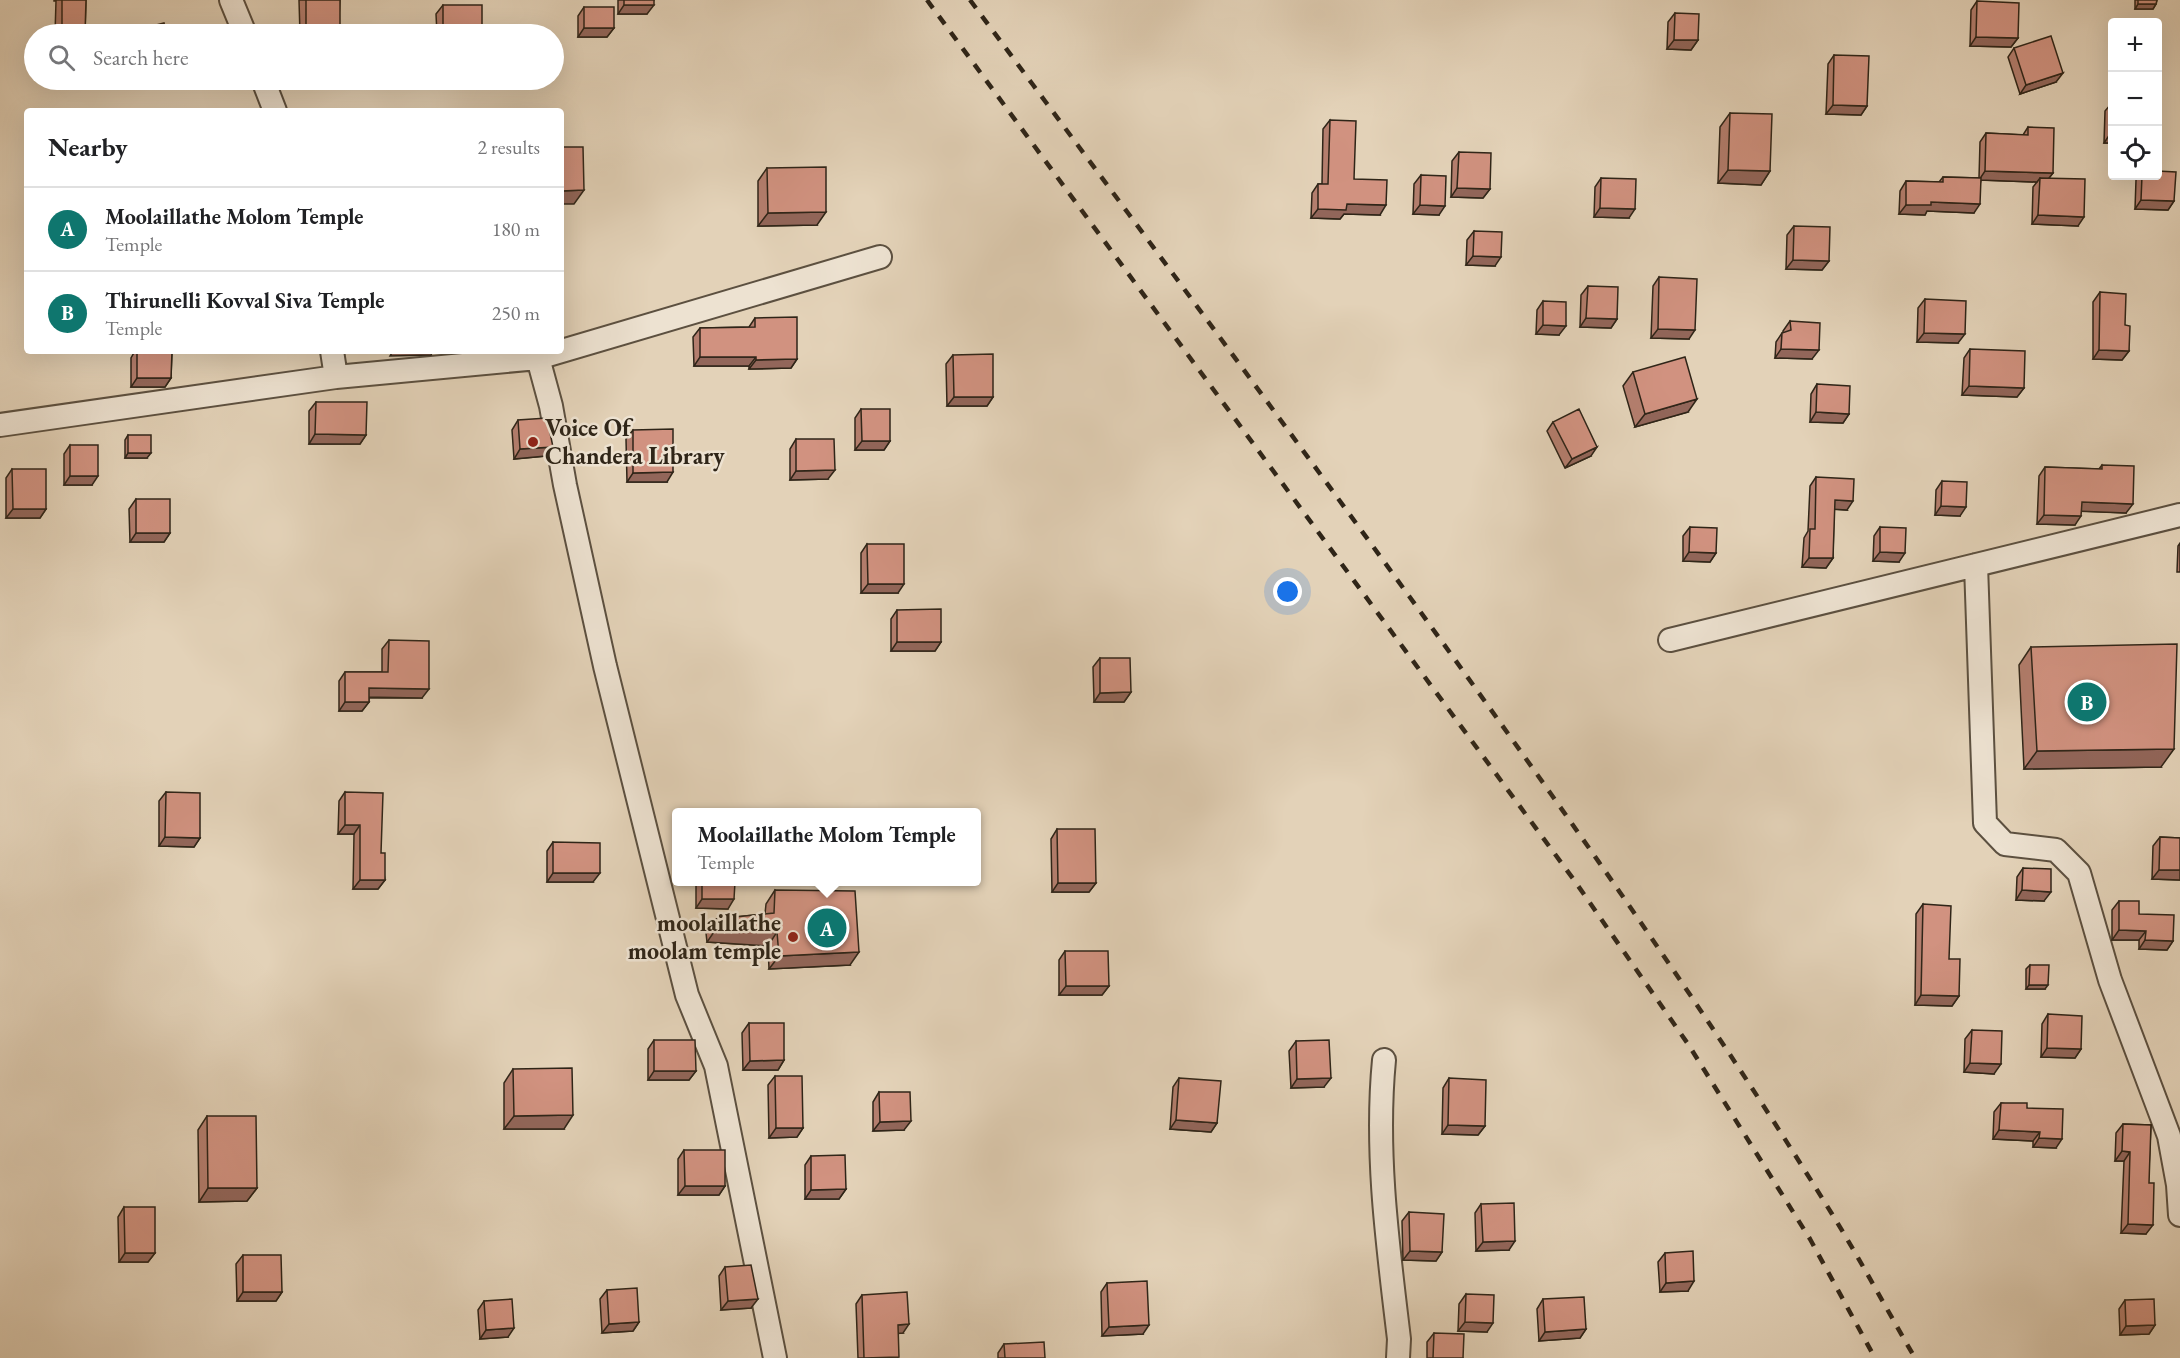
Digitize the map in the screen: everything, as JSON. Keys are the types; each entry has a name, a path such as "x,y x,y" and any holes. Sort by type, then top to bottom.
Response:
{"street":[{"path":"231,0 241,24"},
{"path":"266,90 274,108"},
{"path":"564,350 880,257"},
{"path":"332,354 336,377"},
{"path":"0,425 336,377 538,358 552,354"},
{"path":"538,358 551,406 565,485 605,666 687,995 716,1066 775,1358"},
{"path":"1670,640 2180,515"},
{"path":"1976,565 1985,823 2005,844 2056,850 2079,873 2110,980 2169,1136 2178,1185 2180,1215"},
{"path":"1384,1060 1382,1085 1383,1190 1399,1339 1398,1358"}],"building":[{"path":"62,0 86,0 85,24 62,24"},
{"path":"306,0 340,0 340,24 306,24"},
{"path":"624,0 654,0 654,5 624,5"},
{"path":"2138,0 2157,0 2156,4 2138,4"},
{"path":"1977,1 2019,3 2018,38 1976,37"},
{"path":"443,5 482,5 482,24 443,24"},
{"path":"584,7 614,7 614,28 584,28"},
{"path":"1675,13 1699,14 1698,40 1674,40"},
{"path":"2051,36 2063,73 2026,85 2014,48"},
{"path":"1834,55 1869,56 1867,106 1833,105"},
{"path":"1730,113 1772,114 1770,171 1728,170"},
{"path":"1330,120 1356,121 1354,179 1387,180 1386,205 1347,204 1346,210 1318,209 1318,184 1328,184"},
{"path":"2028,127 2054,128 2053,173 1985,171 1986,133 2028,135"},
{"path":"564,147 583,147 584,190 564,191"},
{"path":"1459,152 1491,153 1490,189 1457,188"},
{"path":"826,167 826,212 768,213 767,168"},
{"path":"2162,171 2176,172 2174,201 2141,200 2142,180 2162,180"},
{"path":"1421,175 1446,176 1445,206 1420,205"},
{"path":"1943,177 1981,178 1980,204 1931,202 1931,205 1906,205 1906,181 1943,182"},
{"path":"1601,178 1636,179 1635,209 1600,208"},
{"path":"2040,178 2085,179 2084,217 2038,215"},
{"path":"1794,226 1830,227 1829,261 1793,260"},
{"path":"1474,231 1502,232 1501,257 1473,256"},
{"path":"1659,277 1697,279 1695,330 1658,329"},
{"path":"1588,286 1618,287 1617,319 1586,318"},
{"path":"2100,292 2126,294 2125,325 2130,326 2129,351 2099,350"},
{"path":"1925,299 1966,301 1965,334 1924,333"},
{"path":"1543,301 1566,302 1566,326 1543,325"},
{"path":"797,317 797,359 756,360 756,357 700,357 700,328 755,327 755,318"},
{"path":"1790,321 1820,323 1819,350 1781,349 1782,333 1791,330"},
{"path":"1970,349 2025,351 2024,388 1969,386"},
{"path":"137,354 172,354 171,378 137,378"},
{"path":"993,354 993,397 954,397 953,355"},
{"path":"1685,357 1697,399 1645,414 1633,372"},
{"path":"1817,384 1850,386 1849,414 1816,412"},
{"path":"316,402 367,402 366,435 315,434"},
{"path":"861,409 890,409 890,441 862,441"},
{"path":"1579,409 1597,447 1572,459 1553,422"},
{"path":"547,418 553,447 520,449 518,420"},
{"path":"673,429 673,472 633,473 633,430"},
{"path":"128,435 151,435 151,453 128,453"},
{"path":"796,439 834,439 835,470 796,471"},
{"path":"70,445 98,445 98,476 70,476"},
{"path":"2102,465 2134,466 2133,504 2082,502 2081,516 2044,515 2045,467 2102,469"},
{"path":"12,469 46,469 46,509 13,509"},
{"path":"1816,477 1854,479 1853,501 1835,500 1833,558 1809,558 1810,529 1815,529"},
{"path":"1942,481 1967,482 1966,507 1941,506"},
{"path":"136,499 170,499 170,533 136,533"},
{"path":"1690,527 1717,528 1716,553 1689,552"},
{"path":"1880,527 1906,528 1905,553 1880,552"},
{"path":"867,544 904,544 904,584 868,584"},
{"path":"941,609 941,642 897,642 897,610"},
{"path":"389,640 429,641 429,689 369,688 369,702 345,702 345,672 388,672"},
{"path":"2177,644 2174,749 2037,751 2031,647"},
{"path":"1100,658 1130,658 1131,692 1100,693"},
{"path":"166,792 200,793 200,838 165,837"},
{"path":"345,792 383,793 381,853 385,853 385,880 360,880 360,825 345,825"},
{"path":"1057,829 1095,829 1096,883 1058,883"},
{"path":"2160,837 2180,838 2180,870 2159,870"},
{"path":"553,842 600,843 600,873 553,873"},
{"path":"2023,868 2051,869 2051,892 2022,890"},
{"path":"702,886 735,886 734,899 702,899"},
{"name":"moolaillathe moolam temple","path":"775,890 855,891 859,952 779,956 777,932 716,929 716,919 774,913"},
{"path":"2119,901 2139,901 2139,914 2174,915 2173,941 2145,940 2146,931 2119,930"},
{"path":"1923,904 1951,906 1949,959 1960,959 1959,996 1921,995"},
{"path":"1065,951 1108,951 1109,986 1066,986"},
{"path":"2030,965 2049,965 2048,985 2029,985"},
{"path":"2048,1014 2082,1016 2081,1049 2047,1048"},
{"path":"749,1023 784,1023 784,1060 750,1061"},
{"path":"1972,1030 2002,1031 2001,1064 1970,1063"},
{"path":"654,1040 695,1040 696,1071 654,1071"},
{"path":"1329,1040 1331,1078 1297,1079 1296,1041"},
{"path":"572,1068 573,1115 514,1116 513,1069"},
{"path":"775,1076 802,1076 803,1128 776,1128"},
{"path":"1179,1078 1221,1081 1217,1123 1176,1120"},
{"path":"1449,1078 1486,1080 1485,1126 1448,1125"},
{"path":"879,1092 910,1092 911,1121 880,1122"},
{"path":"2001,1103 2027,1103 2027,1108 2063,1109 2062,1139 2039,1138 2040,1132 1999,1130"},
{"path":"207,1116 256,1116 257,1188 208,1188"},
{"path":"2123,1124 2151,1125 2149,1183 2154,1183 2153,1225 2128,1224 2130,1152 2122,1151"},
{"path":"684,1150 725,1150 725,1186 685,1186"},
{"path":"845,1155 846,1189 811,1190 811,1156"},
{"path":"1514,1203 1515,1241 1483,1242 1481,1204"},
{"path":"124,1207 155,1207 155,1253 125,1253"},
{"path":"1409,1212 1444,1214 1442,1252 1410,1251"},
{"path":"1693,1251 1694,1281 1666,1283 1665,1253"},
{"path":"243,1255 281,1255 282,1292 243,1292"},
{"path":"751,1265 758,1299 728,1301 725,1267"},
{"path":"1147,1281 1149,1325 1109,1327 1107,1283"},
{"path":"637,1288 639,1322 609,1324 607,1290"},
{"path":"907,1292 909,1324 898,1325 899,1357 864,1358 862,1295"},
{"path":"1466,1294 1494,1295 1493,1323 1465,1322"},
{"path":"1584,1297 1586,1329 1545,1332 1543,1299"},
{"path":"512,1299 514,1328 486,1330 484,1301"},
{"path":"2154,1299 2155,1325 2126,1326 2125,1300"},
{"path":"1434,1333 1464,1334 1463,1358 1433,1358"},
{"path":"1044,1342 1045,1358 1005,1358 1004,1344"}],"railway":[{"path":"927,0 1574,880 1688,1044 1810,1239 1875,1358"},
{"path":"970,0 1355,521 1626,901 1782,1135 1843,1232 1915,1358"}],"place":[{"name":"Voice Of Chandera Library","path":"533,442"},
{"name":"Thirunelli Kovval Siva Temple","path":"2087,702"},
{"name":"Moolaillathe Molom Temple","path":"827,928"},
{"name":"moolaillathe moolam temple","path":"793,937"}]}
